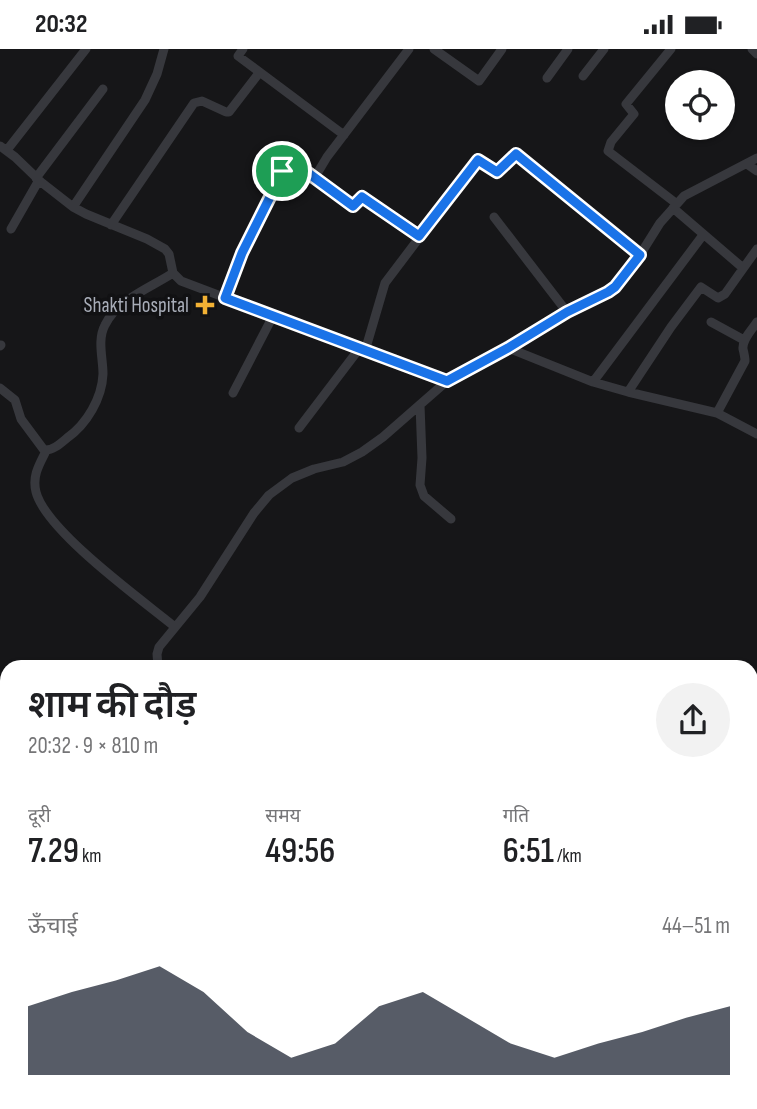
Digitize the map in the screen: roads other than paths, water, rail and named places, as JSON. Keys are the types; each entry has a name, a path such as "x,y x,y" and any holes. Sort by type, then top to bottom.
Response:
{"street":[{"path":"86,49 3,148 73,207 165,249 169,254 173,273 181,281 447,381"},
{"path":"73,207 145,100 157,74 164,49"},
{"path":"243,49 238,55 259,73 344,135"},
{"path":"434,49 479,81 502,49"},
{"path":"547,78 568,49"},
{"path":"583,76 604,49"},
{"path":"671,49 626,104 634,114 611,142 608,151 675,206 703,235 743,268"},
{"path":"752,49 757,54"},
{"path":"315,177 404,51"},
{"path":"110,225 194,103 202,101 229,112 259,73"},
{"path":"11,229 37,179 103,89"},
{"path":"299,428 362,350 385,283 478,160 497,172 516,154 640,255"},
{"path":"157,660 159,647 200,597 254,513 269,495 292,478 352,458 383,437 447,381 567,312 608,292 615,287 660,223 684,196 757,158"},
{"path":"225,298 242,253 289,159 353,206 362,197 419,236"},
{"path":"747,165 757,171"},
{"path":"494,217 567,312"},
{"path":"593,382 703,235"},
{"path":"628,392 701,287 718,299 725,294 757,249"},
{"path":"173,273 118,307 111,315 103,331 102,381 93,408 70,436 46,451 35,474 41,505 71,540 175,627"},
{"path":"233,393 273,316"},
{"path":"717,413 745,361 744,340 757,322"},
{"path":"711,323 744,340"},
{"path":"508,348 593,382 717,413 757,434"},
{"path":"0,388 15,400 21,419 46,451"},
{"path":"420,405 422,458 419,485 424,496 451,519"}],"place":[{"name":"Shakti Hospital","path":"205,305"}]}
